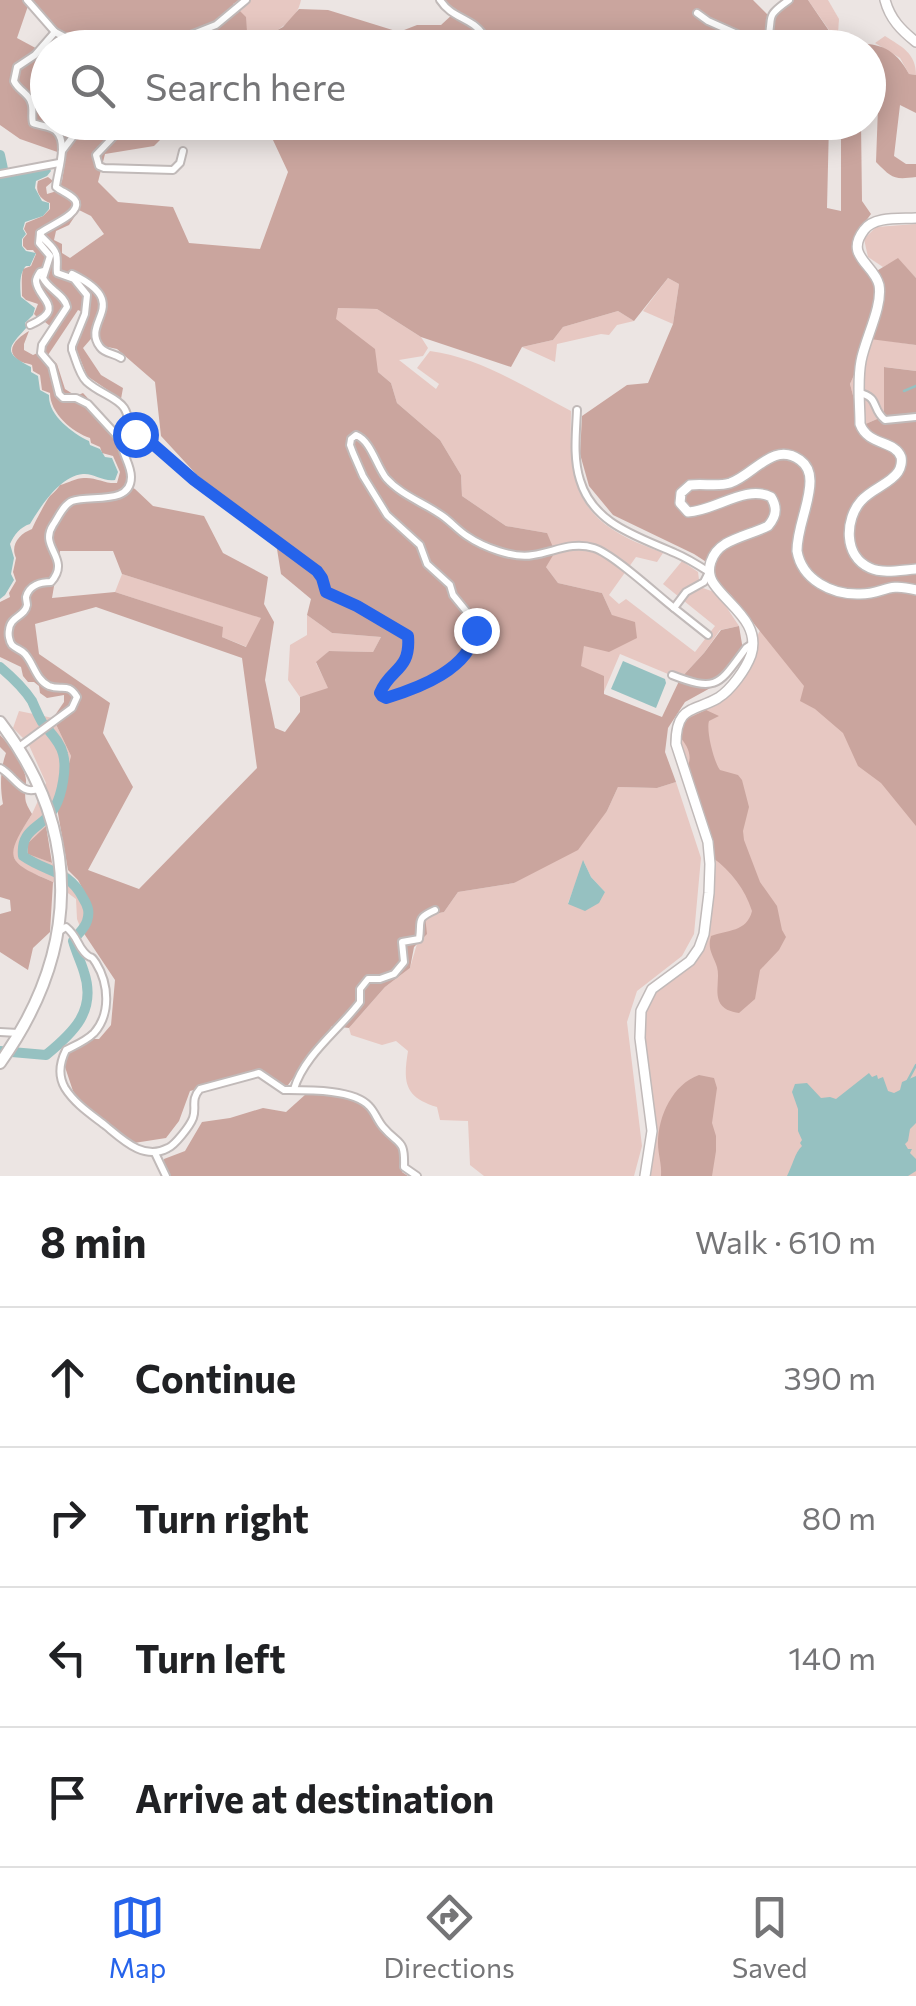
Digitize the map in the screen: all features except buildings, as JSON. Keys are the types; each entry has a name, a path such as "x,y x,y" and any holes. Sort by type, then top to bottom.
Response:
{"main road":[{"path":"0,722 22,744 47,805 61,876 57,932 46,979 20,1034 5,1055"}],"street":[{"path":"27,0 53,30"},
{"path":"205,30 216,26 246,0"},
{"path":"440,0 448,10 479,30"},
{"path":"769,30 772,11 789,0"},
{"path":"885,0 901,30 916,42"},
{"path":"697,12 727,30"},
{"path":"30,59 17,67 14,82 30,100"},
{"path":"61,140 62,152"},
{"path":"40,233 75,210 74,198 56,188 62,152 71,140"},
{"path":"111,140 96,155 99,166 104,168 174,170 182,150"},
{"path":"0,174 59,162"},
{"path":"916,218 878,221 870,224 859,238 858,253 876,277 880,291 862,357 860,424 870,439 897,451 901,465 898,472 858,504 849,531 854,552 865,566 916,569"},
{"path":"40,233 39,243 50,256 44,278 68,307 41,352 52,366 59,394 88,404 123,438"},
{"path":"22,744 62,716 77,697 67,688 46,684 30,659 12,644 8,631 14,617 23,614 27,607 29,591 57,576 59,562 48,534 64,507 72,501 122,494 128,488 131,474 121,448 128,429 127,412 86,380 72,350 85,314 86,295 82,286 57,273 57,256 40,233"},
{"path":"30,324 42,319 49,307 36,284 36,277 44,271"},
{"path":"68,276 70,273 88,282 102,294 104,301 95,338 101,348 121,358"},
{"path":"859,393 875,400 879,415 885,420 916,417"},
{"path":"577,410 576,466 590,502 616,526 710,572 714,584 749,625 753,643 744,669 724,693 688,711 677,730 676,744 710,849 709,894 699,948 690,961 652,989 641,1011 639,1028 652,1131 644,1176"},
{"path":"123,438 135,434 146,438 194,480 317,571 326,592 408,636 402,666 382,685 380,693 386,698 455,665 474,640 475,622 453,595 450,585 427,564 420,545 386,515 353,454 351,439 356,435 366,441 386,478 398,489 468,536 522,556 572,546 598,549 708,635"},
{"path":"674,608 686,592 704,582 717,550 768,526 775,515 772,497 758,492 688,512 680,504 684,489 697,484 732,482 769,458 784,454 799,459 809,472 797,552 811,579 854,595 890,586 916,590"},
{"path":"672,675 690,682 718,683 753,643"},
{"path":"0,768 26,791 40,788"},
{"path":"294,1090 307,1063 360,1002 360,988 368,979 394,974 404,962 402,942 419,939 419,921 435,910"},
{"path":"57,932 66,926 76,936 81,949 98,966 106,990 99,1026 63,1054 61,1078 90,1115 128,1144 155,1153 176,1144 191,1123 193,1100 200,1089 258,1073 284,1090 349,1094 367,1103 405,1150 404,1167 417,1176"},
{"path":"0,1032 20,1034"},
{"path":"155,1153 166,1176"}],"shaded area":[{"path":"0,0 239,0 233,4 246,17 247,30 55,30 28,6 17,38 30,45 30,140 160,140 154,146 105,154 98,182 118,202 173,207 189,243 260,249 288,172 273,140 829,140 827,208 841,211 841,140 861,140 862,201 871,214 854,237 870,275 898,258 916,278 916,345 870,339 850,384 861,426 884,416 884,367 916,371 916,826 881,783 858,766 843,733 800,701 804,686 717,583 714,567 613,515 589,486 580,454 582,416 627,385 648,383 673,324 679,284 668,278 634,321 618,311 563,327 553,340 522,347 511,367 421,337 377,309 338,308 336,319 375,349 378,372 391,383 397,403 440,440 461,475 462,496 506,526 547,533 555,552 546,567 558,583 602,593 612,615 635,622 637,638 609,652 584,646 581,666 604,676 604,694 662,717 680,679 721,630 739,626 743,650 723,681 685,702 668,728 665,752 676,782 657,788 618,787 607,811 578,850 514,883 458,892 444,912 425,916 427,934 414,947 410,968 385,987 349,1028 332,1026 288,1085 279,1086 253,1074 190,1091 179,1121 166,1138 134,1143 89,1115 73,1091 63,1061 79,1039 99,1039 111,1025 115,980 81,929 89,901 68,870 57,808 71,756 53,718 64,702 64,695 47,698 40,693 39,686 28,682 21,667 0,657 0,602 10,597 16,581 13,572 17,540 32,529 60,485 84,478 117,483 120,472 113,456 102,453 90,438 63,421 50,393 42,390 40,375 12,352 14,343 29,331 24,350 33,355 44,350 55,330 45,322 43,314 34,314 38,304 22,296 23,269 31,266 36,254 23,246 23,239 27,234 26,223 50,209 50,203 38,192 38,181 48,177 53,181 46,187 47,194 57,191 66,155 20,139 0,125","holes":["79,210 91,216 104,234 70,258 62,253 62,244 54,240 56,231 69,225","78,310 89,315 75,346 87,376 121,399 123,388 101,375 83,348 96,333 103,346 117,349 155,382 161,436 197,475 246,513 277,549 281,574 311,599 307,615 332,633 381,637 373,652 329,651 316,662 328,688 300,697 300,712 285,732 275,728 265,680 274,622 264,604 268,577 223,553 204,516 153,506 127,485 129,474 117,443 121,434 83,393 76,396 65,389 57,364 48,355","60,551 113,551 122,574 261,618 246,647 222,637 223,627 115,592 52,598","96,607 242,658 257,768 139,889 88,870 133,787 103,733 110,703 39,654 35,624"]},
{"path":"301,0 292,18 276,30 246,30 233,3"},
{"path":"445,0 753,0 768,15 787,0 808,0 828,30 404,30 417,25 441,25 454,13"},
{"path":"808,0 828,0 839,19 838,30 829,30"},
{"path":"299,9 328,10 393,30 278,30"},
{"path":"886,37 911,56 916,75 909,74 900,58 886,50"},
{"path":"886,50 909,74 916,75 916,113 900,105 894,156 906,164 916,164 916,177 893,177 876,162 877,140 886,140"},
{"path":"916,224 916,278 898,259 883,267 868,257 864,239 876,227"},
{"path":"668,278 679,284 673,324 643,311"},
{"path":"338,308 377,309 421,337 428,348 423,356 399,360 436,389 439,384 417,368 430,351 485,367 571,411 576,481 591,510 620,534 663,553 657,562 636,557 609,595 619,604 626,599 695,652 715,626 663,584 682,561 698,572 700,587 717,593 739,626 720,630 680,679 620,654 603,694 580,667 584,645 612,615 602,593 558,583 546,567 547,533 506,526 462,496 461,475 440,440 397,403 391,383 335,319"},
{"path":"618,311 634,321 617,325 609,335 557,344 555,362 522,347 553,340 563,327"},
{"path":"870,338 916,345 916,371 885,367 884,416 861,426 850,384"},
{"path":"122,574 262,618 247,647 222,637 222,627 115,592"},
{"path":"307,615 332,633 381,637 373,652 329,651 316,663 329,689 300,697 288,680 290,645 307,635"},
{"path":"761,629 916,808 916,1176 648,1176 655,1131 642,1031 644,1017 651,998 695,957 709,922 714,889 713,850 686,767 682,723 745,672"},
{"path":"706,710 719,716 709,721 708,726 720,770 742,780 749,807 744,840 760,882 777,906 786,937 760,970 755,999 739,1013 727,1010 719,1001 718,971 710,941 711,936 741,927 752,911 737,881 713,858 687,768 689,751 679,736 682,721"},
{"path":"19,711 53,718 71,756 57,808 46,826 28,843 28,853 64,870 77,881 89,901 81,929 76,899 53,882 19,867 12,854 15,840 46,783 28,743 13,728"},
{"path":"0,735 23,768 26,801 32,814 16,841 14,857 18,864 53,882 50,932 33,948 28,970 0,952 0,914 11,911 10,900 0,897 1,778 6,753 0,747"},
{"path":"676,782 701,858 694,934 682,956 637,991 627,1022 642,1146 634,1176 484,1176 470,1165 468,1121 440,1120 437,1107 418,1098 408,1087 408,1051 396,1041 382,1045 351,1035 349,1028 385,987 410,968 425,916 444,912 458,892 514,883 607,811 618,787 657,788","holes":["584,862 605,892 568,903"]},
{"path":"46,826 52,863 28,854 28,843"},
{"path":"699,1075 714,1078 717,1088 712,1123 716,1151 712,1176 661,1176 658,1143 664,1112 675,1093"},
{"path":"306,1094 347,1095 366,1106 403,1145 402,1172 408,1176 163,1176 164,1159 185,1151 202,1122 263,1108 286,1112"}],"water":[{"path":"49,167 51,171 36,181 35,188 42,201 49,203 49,209 43,216 25,222 26,234 22,239 26,251 36,253 22,272 21,297 35,308 11,350 38,376 40,390 49,395 57,416 105,457 112,458 118,472 115,480 87,474 75,476 52,493 10,544 14,580 0,599 0,177"},
{"path":"623,661 665,679 656,708 611,689"},
{"path":"583,860 591,877 605,892 599,903 585,911 568,904"},
{"path":"869,1073 878,1079 883,1077 888,1091 894,1093 900,1090 902,1082 916,1076 916,1123 905,1144 912,1149 916,1171 908,1176 787,1176 802,1146 792,1092 795,1084 807,1083 821,1098 836,1099"}],"waterway":[{"path":"0,155 3,169"},
{"path":"904,391 916,386"},
{"path":"0,667 29,696 64,760 58,802 25,839 23,856 71,882 88,912 86,924 73,941 87,986 80,1020 46,1055 0,1051"},
{"path":"908,1080 916,1065"}],"route":[{"path":"135,434 146,438 194,480 317,571 326,592 408,636 402,666 382,685 382,696 411,689 455,665 471,646 476,630"}]}
